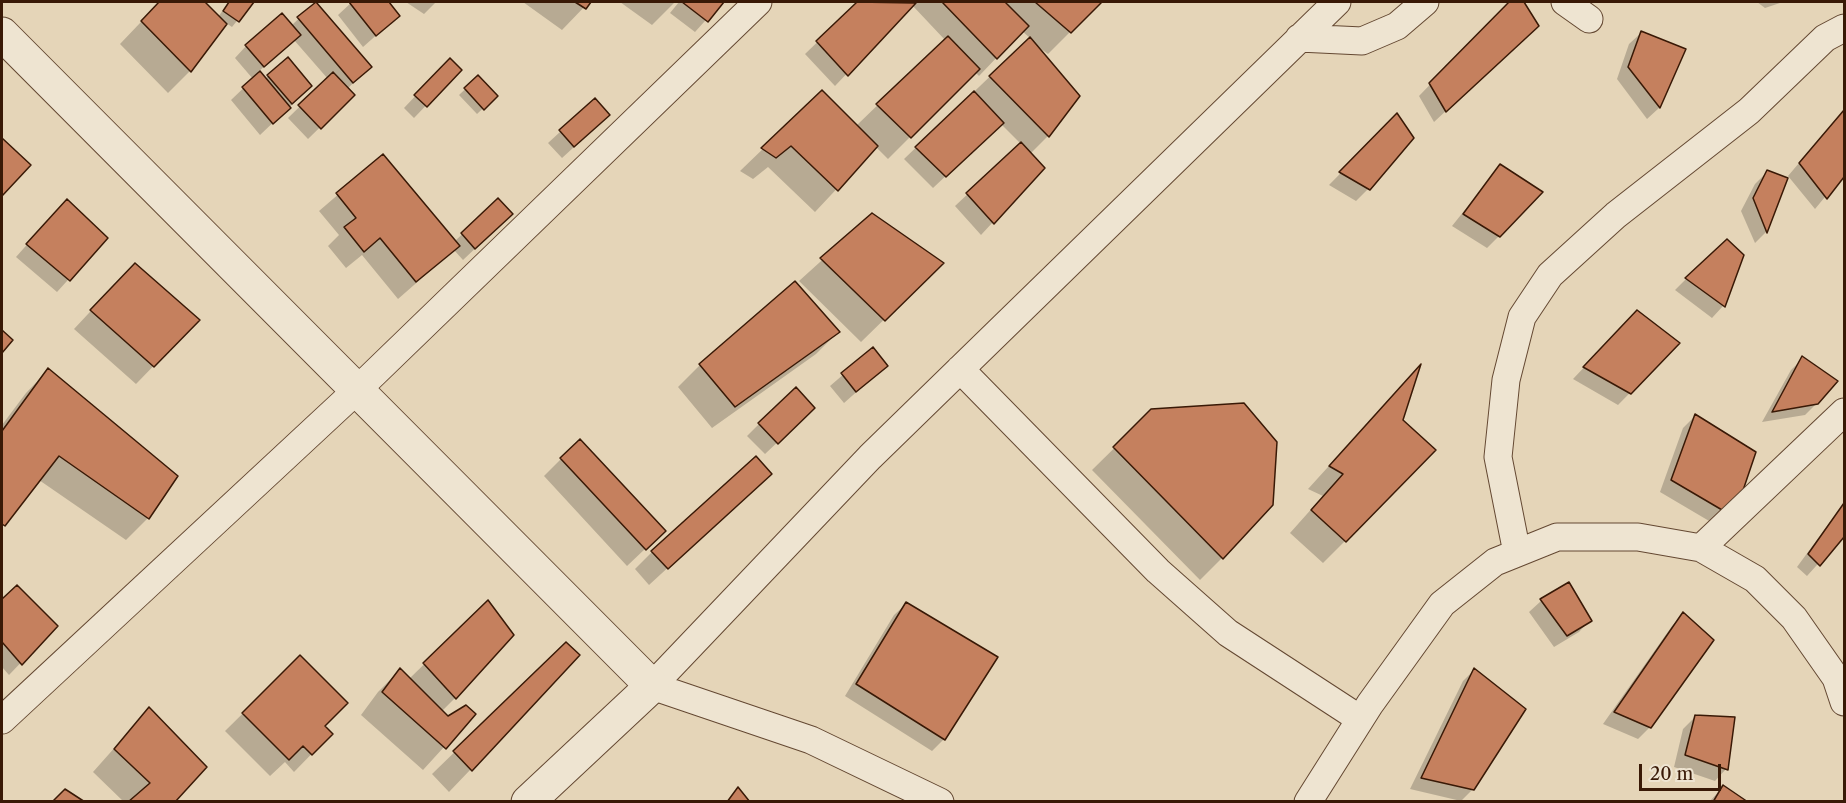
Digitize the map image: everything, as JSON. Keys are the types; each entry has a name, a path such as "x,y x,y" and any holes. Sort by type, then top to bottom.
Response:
{"street":[{"path":"2,720 357,390 758,2"},
{"path":"1299,38 1362,41 1397,26 1425,2"},
{"path":"1565,2 1588,19"},
{"path":"528,801 652,686 870,457 1299,38 1323,7"},
{"path":"1517,553 1498,457 1506,380 1522,317 1550,275 1616,215 1749,111 1825,38 1845,28"},
{"path":"2,34 652,686 811,740 940,801"},
{"path":"960,369 1151,564 1228,633 1360,720"},
{"path":"1701,548 1845,412"},
{"path":"1308,801 1360,720 1442,604 1495,562 1557,537 1638,537 1701,548 1755,579 1794,618 1836,678 1845,702"}],"building":[{"path":"159,2 205,2 227,24 191,72 141,21"},
{"path":"229,2 254,2 239,22 223,11"},
{"path":"316,2 372,67 353,83 297,17"},
{"path":"349,2 389,2 400,16 376,36"},
{"path":"575,2 591,2 586,9"},
{"path":"682,2 724,2 708,22"},
{"path":"857,2 916,3 848,76 816,41"},
{"path":"942,2 1005,2 1029,26 997,59"},
{"path":"1035,2 1102,2 1071,33"},
{"path":"1509,2 1524,2 1539,26 1446,112 1429,83"},
{"path":"282,13 301,35 264,67 245,45"},
{"path":"1641,31 1686,49 1660,108 1628,67"},
{"path":"948,36 980,69 911,138 876,104"},
{"path":"1030,37 1080,96 1049,137 989,76"},
{"path":"288,57 312,86 292,104 267,75"},
{"path":"450,58 462,70 427,107 414,95"},
{"path":"260,71 291,108 273,124 242,87"},
{"path":"333,72 355,95 321,129 298,105"},
{"path":"478,75 498,96 484,110 464,88"},
{"path":"822,90 878,146 838,191 791,146 776,158 761,148"},
{"path":"974,91 1004,123 946,177 915,147"},
{"path":"595,98 610,115 574,147 559,130"},
{"path":"1844,110 1844,177 1827,199 1799,163"},
{"path":"1397,113 1414,138 1370,190 1339,172"},
{"path":"2,138 31,165 2,196"},
{"path":"1021,142 1045,168 994,224 966,193"},
{"path":"383,154 460,246 416,282 380,238 364,252 344,227 356,218 336,193"},
{"path":"1500,164 1543,192 1500,237 1463,214"},
{"path":"1767,170 1788,178 1767,233 1753,198"},
{"path":"498,198 513,214 475,249 461,233"},
{"path":"67,199 108,238 70,281 26,244"},
{"path":"872,213 944,263 885,321 820,258"},
{"path":"1727,239 1744,255 1725,307 1685,278"},
{"path":"135,263 200,320 154,367 90,310"},
{"path":"795,281 840,332 735,407 699,364"},
{"path":"1637,310 1680,343 1631,394 1583,367"},
{"path":"2,330 13,340 2,353"},
{"path":"873,347 888,366 856,392 841,373"},
{"path":"1802,356 1838,381 1818,404 1772,412"},
{"path":"1421,364 1403,420 1436,450 1346,542 1311,510 1343,474 1329,466"},
{"path":"48,368 178,476 149,519 59,456 5,526 2,524 2,431"},
{"path":"796,387 815,408 778,444 758,423"},
{"path":"1244,403 1277,442 1273,505 1223,559 1113,447 1151,409"},
{"path":"1695,414 1756,452 1734,517 1671,480"},
{"path":"580,439 666,531 646,550 560,458"},
{"path":"756,456 772,474 668,569 651,551"},
{"path":"1844,503 1844,537 1820,566 1808,554"},
{"path":"1569,582 1592,621 1567,636 1540,599"},
{"path":"17,585 58,626 22,665 2,642 2,599"},
{"path":"488,600 514,635 456,699 423,663"},
{"path":"906,602 998,657 945,740 856,684"},
{"path":"1683,612 1714,640 1651,728 1614,712"},
{"path":"566,642 580,655 472,771 453,751"},
{"path":"300,655 348,703 325,726 333,734 312,755 303,746 289,760 242,713"},
{"path":"400,668 448,716 466,705 476,714 446,749 382,692"},
{"path":"1474,668 1526,709 1474,790 1421,778"},
{"path":"149,707 207,767 175,802 128,802 150,783 114,749"},
{"path":"1695,715 1735,717 1728,770 1685,755"},
{"path":"1723,785 1748,802 1713,802"},
{"path":"738,787 750,802 727,802"},
{"path":"65,789 85,802 52,802"}]}
